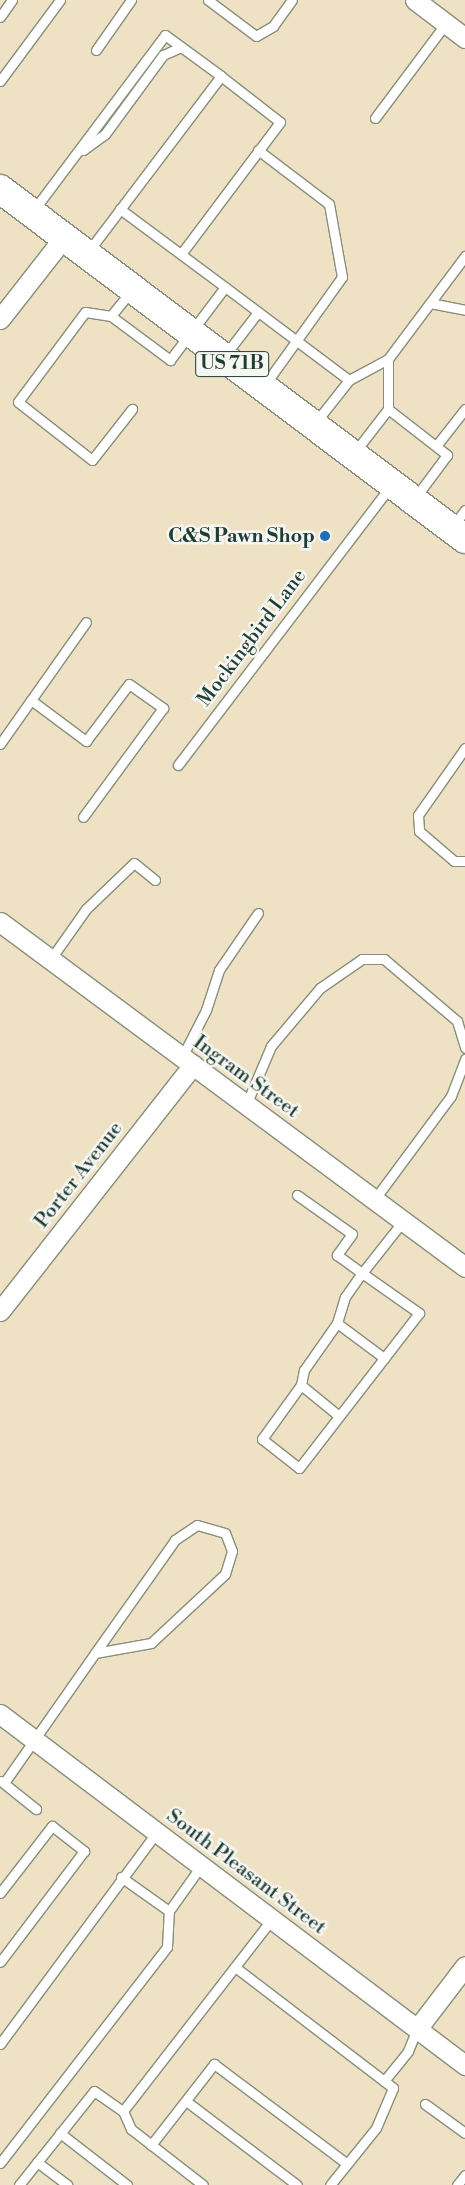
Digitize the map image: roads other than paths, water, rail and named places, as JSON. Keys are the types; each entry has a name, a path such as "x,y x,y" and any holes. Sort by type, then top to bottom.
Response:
{"highway":[{"name":"US 71B","path":"5,196 32,213 413,500 460,526"}],"street":[{"path":"415,0 465,38"},
{"path":"0,319 64,237"},
{"name":"Ingram Street","path":"0,922 465,1267"},
{"name":"Porter Avenue","path":"0,1312 187,1062"},
{"name":"South Pleasant Street","path":"0,1714 465,2065"},
{"path":"417,2029 465,1966"}],"lane":[{"path":"0,17 12,0"},
{"path":"0,81 60,0"},
{"path":"96,50 132,0"},
{"path":"208,0 256,36 273,26 292,0"},
{"path":"375,118 446,23"},
{"path":"32,213 165,35 280,122 181,254"},
{"path":"76,155 105,134 163,55 181,48"},
{"path":"86,254 221,76"},
{"path":"258,150 329,204 342,277 263,387"},
{"path":"120,209 349,380"},
{"path":"313,425 349,380 388,359 465,256"},
{"path":"132,409 92,460 18,402 85,312 111,316 170,360 225,287"},
{"path":"111,316 133,289"},
{"path":"430,303 465,310"},
{"path":"223,358 258,312"},
{"path":"353,455 388,409 388,359"},
{"path":"388,409 447,455 413,500"},
{"path":"436,446 465,409"},
{"name":"Mockingbird Lane","path":"178,765 391,484"},
{"path":"0,744 86,622"},
{"path":"31,700 86,740 128,684 162,708 83,817"},
{"path":"465,748 418,815 419,830 454,861 465,861"},
{"path":"50,960 86,909 134,863 155,880"},
{"path":"187,1062 219,970 258,913"},
{"path":"246,1105 272,1046 320,988 362,959 384,959 457,1021 465,1048"},
{"path":"374,1200 451,1096 465,1059"},
{"path":"297,1195 352,1234 337,1255 362,1273 419,1313 299,1468 262,1439 301,1385 304,1370 337,1323 346,1296 362,1273 403,1221"},
{"path":"337,1323 384,1358"},
{"path":"301,1385 339,1416"},
{"path":"36,1809 2,1781 34,1740 95,1653 175,1540 197,1525 225,1533 232,1551 225,1574 186,1613 151,1643 95,1653"},
{"path":"0,1893 52,1826 84,1851 0,1962"},
{"path":"0,2044 115,1894 121,1877 157,1832"},
{"path":"0,2163 166,1946 169,1912 202,1866"},
{"path":"121,1877 169,1912"},
{"path":"123,2112 272,1919"},
{"path":"235,1967 393,2088 376,2128 330,2185"},
{"path":"384,2081 408,2051 417,2029"},
{"path":"151,2145 214,2064 347,2164"},
{"path":"19,2185 94,2091 123,2112 131,2129 203,2185"},
{"path":"186,2101 297,2185"},
{"path":"425,2104 465,2134"},
{"path":"60,2133 128,2185"},
{"path":"37,2162 67,2185"},
{"path":"457,2185 465,2175"}],"place":[{"name":"C&S Pawn Shop","path":"325,536"}]}
